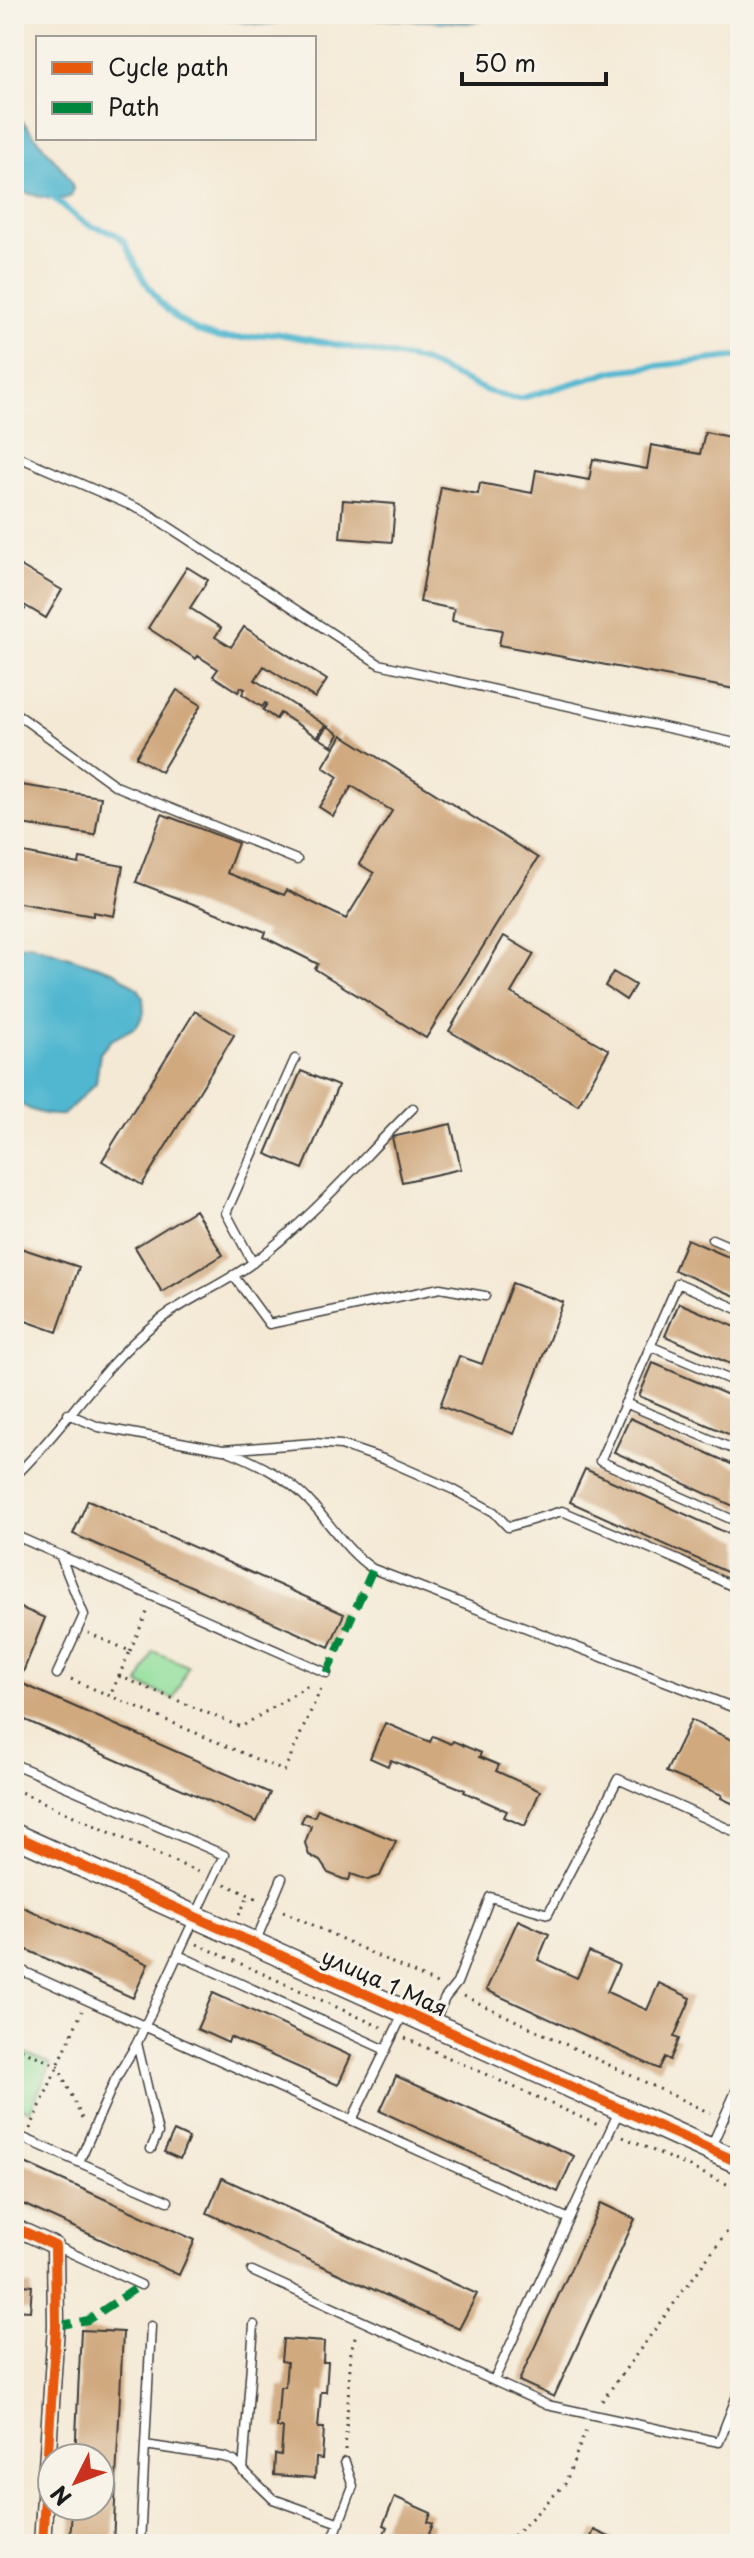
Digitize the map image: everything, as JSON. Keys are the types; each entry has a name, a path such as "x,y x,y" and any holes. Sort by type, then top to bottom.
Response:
{"street":[{"name":"улица 1 Мая","path":"14,1835 740,2163"},
{"path":"14,2227 55,2246 56,2326 42,2544"}],"lane":[{"path":"14,455 146,512 379,664 740,744"},
{"path":"14,712 116,786 297,860"},
{"path":"253,1263 226,1213 295,1059"},
{"path":"14,1477 101,1375 154,1324 253,1263 290,1233 413,1108"},
{"path":"712,1239 740,1251"},
{"path":"233,1275 269,1324 440,1288 485,1296"},
{"path":"740,1310 678,1283 600,1461 740,1523"},
{"path":"650,1346 740,1384"},
{"path":"625,1403 740,1452"},
{"path":"68,1414 99,1427 223,1450 243,1457 284,1480 313,1505 344,1546 373,1569 740,1710"},
{"path":"223,1450 313,1443 341,1445 386,1460 452,1489 494,1512 508,1527 562,1511 740,1590"},
{"path":"14,1535 327,1673"},
{"path":"57,1674 84,1615 60,1555"},
{"path":"14,1764 224,1855 137,2043 115,2080 79,2162"},
{"path":"433,2025 445,1998 457,1983 490,1897 548,1914 618,1779 740,1834"},
{"path":"254,1944 282,1878"},
{"path":"178,1955 386,2050"},
{"path":"14,1967 569,2219"},
{"path":"352,2120 404,2012"},
{"path":"137,2043 158,2133 151,2149"},
{"path":"709,2150 740,2082"},
{"path":"494,2380 620,2109"},
{"path":"14,2134 168,2201"},
{"path":"55,2246 141,2285"},
{"path":"252,2271 547,2405 719,2442 740,2388"},
{"path":"243,2471 254,2325"},
{"path":"140,2544 151,2326"},
{"path":"145,2445 234,2461 273,2499 340,2523"},
{"path":"331,2544 353,2486 345,2462"}],"path":[{"path":"110,1696 154,1596"},
{"path":"78,1628 130,1651"},
{"path":"119,1676 241,1727 327,1673"},
{"path":"57,1674 284,1771 327,1673"},
{"path":"14,1789 213,1878 723,2119"},
{"path":"186,1939 740,2190"},
{"path":"26,2139 87,2000"},
{"path":"14,2046 58,2066 90,2136"},
{"path":"500,2544 516,2534 565,2484 592,2414 740,2214"},
{"path":"345,2462 351,2350 361,2321"}],"green space":[{"path":"153,1651 188,1666 174,1699 139,1684"},
{"path":"14,2048 51,2064 30,2111 14,2104"}],"water":[{"path":"162,14 509,14 468,23 322,16 260,25 220,18 179,19"},
{"path":"14,111 66,173 73,187 71,196 58,199 14,190"},
{"path":"29,944 115,972 139,990 143,998 144,1013 137,1026 110,1041 100,1053 96,1083 63,1115 37,1112 14,1099 14,948"}],"building":[{"path":"705,432 740,439 740,690 499,645 502,630 452,621 454,609 420,602 441,487 478,494 480,483 532,493 536,470 589,480 593,459 647,469 651,445 700,454"},
{"path":"343,500 395,504 392,542 340,538"},
{"path":"14,562 62,590 46,618 14,599"},
{"path":"187,567 208,580 190,608 221,628 215,637 231,647 244,627 327,680 315,698 264,666 255,680 325,725 317,737 280,713 276,719 263,710 267,704 262,707 242,694 245,689 241,687 238,692 213,676 218,669 198,656 196,659 148,628"},
{"path":"14,602 25,609 14,625"},
{"path":"177,690 201,705 161,772 136,757"},
{"path":"327,726 339,734 332,746 319,738"},
{"path":"342,735 538,858 426,1038 315,969 318,964 264,937 266,932 136,882 162,814 238,843 227,873 284,895 287,890 346,919 374,873 359,864 392,811 352,786 333,816 319,807 338,777 323,767"},
{"path":"14,784 101,797 95,835 14,823"},
{"path":"14,851 79,864 80,858 123,866 114,916 93,912 93,916 14,902"},
{"path":"504,936 534,954 511,993 609,1050 578,1105 449,1031"},
{"path":"613,972 635,985 626,1000 605,986"},
{"path":"195,1011 234,1035 142,1185 102,1161"},
{"path":"301,1071 338,1086 303,1169 266,1154"},
{"path":"451,1124 461,1169 402,1182 392,1137"},
{"path":"195,1210 223,1255 162,1292 135,1247"},
{"path":"687,1239 740,1262 740,1298 674,1270"},
{"path":"14,1246 79,1267 57,1332 14,1317"},
{"path":"512,1283 563,1302 514,1434 440,1406 459,1356 482,1364"},
{"path":"679,1303 740,1329 740,1368 665,1336"},
{"path":"653,1363 740,1400 740,1439 639,1396"},
{"path":"630,1418 740,1468 740,1509 614,1452"},
{"path":"585,1469 740,1539 740,1578 570,1502"},
{"path":"88,1500 344,1614 329,1647 73,1534"},
{"path":"14,1605 45,1618 19,1682 14,1680"},
{"path":"23,1684 270,1793 257,1822 14,1715 14,1704"},
{"path":"691,1720 740,1744 740,1807 721,1798 722,1795 666,1772"},
{"path":"385,1723 430,1742 433,1736 481,1753 479,1757 499,1765 496,1771 540,1791 525,1826 504,1817 507,1811 465,1790 391,1760 388,1766 370,1758"},
{"path":"318,1809 396,1841 380,1876 368,1880 351,1874 349,1880 343,1879 328,1873 320,1861 309,1855 305,1843 311,1826 301,1822 305,1814 314,1817"},
{"path":"14,1903 148,1964 133,1998 14,1944"},
{"path":"518,1920 549,1934 538,1960 577,1978 589,1952 619,1965 607,1992 647,2010 659,1983 691,1998 674,2037 679,2039 670,2060 665,2057 659,2069 486,1990"},
{"path":"213,1993 351,2056 338,2085 230,2037 228,2043 197,2029"},
{"path":"396,2076 574,2156 558,2192 380,2111"},
{"path":"174,2131 189,2138 180,2159 164,2152"},
{"path":"14,2158 195,2240 179,2275 14,2200"},
{"path":"222,2178 477,2294 459,2329 207,2213"},
{"path":"601,2203 635,2219 554,2397 519,2381"},
{"path":"15,2284 32,2286 30,2311 14,2310"},
{"path":"81,2330 123,2332 116,2480 116,2442 76,2442"},
{"path":"283,2339 324,2342 323,2362 328,2362 326,2392 321,2392 318,2428 324,2428 322,2459 316,2458 315,2478 274,2475 275,2454 281,2455 283,2428 277,2428 280,2387 285,2387 287,2362 281,2361"},
{"path":"395,2497 431,2513 428,2522 433,2524 425,2544 375,2544 376,2541 380,2542 387,2527 383,2525"},
{"path":"71,2522 114,2522 113,2544 70,2544"},
{"path":"594,2530 624,2544 588,2544"}],"waterway":[{"path":"49,194 77,218 114,233 124,241 142,277 161,304 197,331 219,338 274,333 422,361 487,391 510,398 522,398 615,371 740,356"}],"marked path":[{"path":"327,1673 373,1569"},
{"path":"56,2326 88,2320 141,2285"}],"cycle path":[{"path":"14,1835 740,2163"},
{"path":"14,2227 55,2246 56,2326 42,2544"}]}
